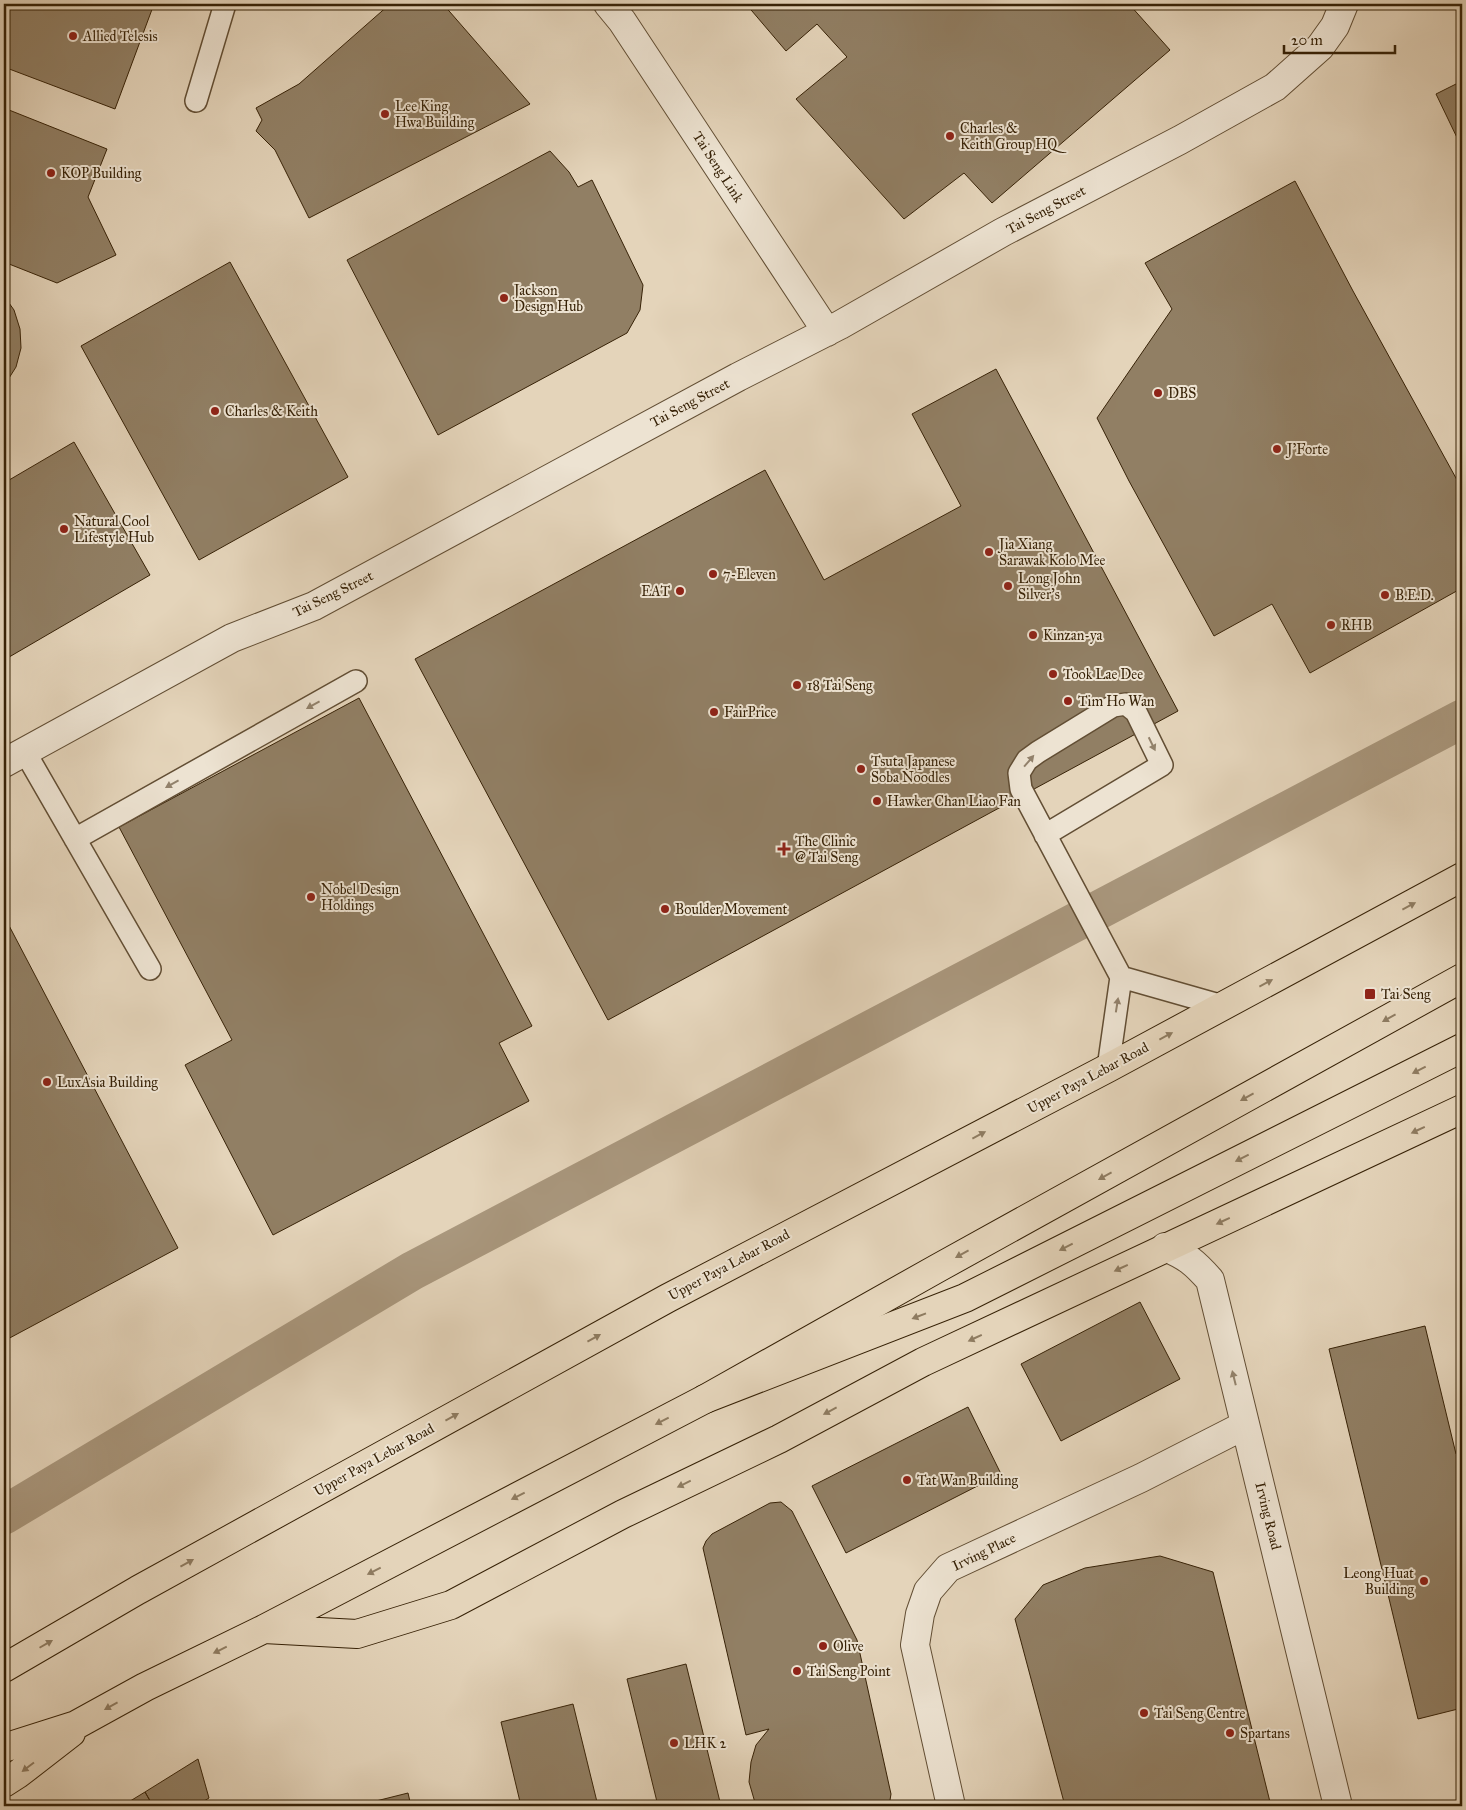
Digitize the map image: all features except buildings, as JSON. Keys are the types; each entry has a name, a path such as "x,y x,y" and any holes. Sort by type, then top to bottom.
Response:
{"main road":[{"name":"Upper Paya Lebar Road","path":"4,1668 146,1585 668,1298 1108,1068 1462,877"},
{"path":"4,1748 76,1725 145,1687 264,1629 706,1399 938,1268 1462,978"},
{"path":"706,1399 964,1298 1462,1048"},
{"path":"264,1629 357,1634 451,1605 623,1514 779,1439 923,1362 1462,1109"},
{"path":"4,1783 68,1736 76,1725"}],"street":[{"name":"Tai Seng Link","path":"608,4 628,30 827,332"},
{"name":"Tai Seng Street","path":"14,757 232,638 314,606 738,377 827,332 1003,232 1180,140 1275,87 1320,47 1335,26 1344,4"},
{"name":"Irving Road","path":"1166,1247 1184,1254 1210,1280 1338,1806"},
{"name":"Irving Place","path":"951,1806 915,1645 920,1614 928,1591 948,1568 1141,1478 1245,1425"}],"lane":[{"path":"196,101 225,4"},
{"path":"75,839 356,680"},
{"path":"1049,841 1162,765 1136,712 1126,704 1113,706 1027,760 1019,773 1021,789 1121,976 1108,1068"},
{"path":"14,757 75,839 150,969"},
{"path":"1121,976 1223,1006"}],"waterway":[{"path":"4,1515 412,1271 1462,719"}],"place":[{"name":"Allied Telesis","path":"73,36"},
{"name":"Lee King Hwa Building","path":"385,114"},
{"name":"Charles & Keith Group HQ","path":"950,136"},
{"name":"KOP Building","path":"51,173"},
{"name":"Jackson Design Hub","path":"504,298"},
{"name":"DBS","path":"1158,393"},
{"name":"Charles & Keith","path":"215,411"},
{"name":"J'Forte","path":"1277,449"},
{"name":"Natural Cool Lifestyle Hub","path":"64,529"},
{"name":"Jia Xiang Sarawak Kolo Mee","path":"989,552"},
{"name":"7-Eleven","path":"713,574"},
{"name":"Long John Silver's","path":"1008,586"},
{"name":"EAT","path":"680,591"},
{"name":"B.E.D.","path":"1385,595"},
{"name":"RHB","path":"1331,625"},
{"name":"Kinzan-ya","path":"1033,635"},
{"name":"Took Lae Dee","path":"1053,674"},
{"name":"18 Tai Seng","path":"797,685"},
{"name":"Tim Ho Wan","path":"1068,701"},
{"name":"FairPrice","path":"714,712"},
{"name":"Tsuta Japanese Soba Noodles","path":"861,769"},
{"name":"Hawker Chan Liao Fan","path":"877,801"},
{"name":"The Clinic @ Tai Seng","path":"784,849"},
{"name":"Nobel Design Holdings","path":"311,897"},
{"name":"Boulder Movement","path":"665,909"},
{"name":"Tai Seng","path":"1370,994"},
{"name":"LuxAsia Building","path":"47,1082"},
{"name":"Tat Wan Building","path":"907,1480"},
{"name":"Leong Huat Building","path":"1424,1581"},
{"name":"Olive","path":"823,1646"},
{"name":"Tai Seng Point","path":"797,1671"},
{"name":"Tai Seng Centre","path":"1144,1713"},
{"name":"Spartans","path":"1230,1733"},
{"name":"LHK 2","path":"674,1743"}]}
